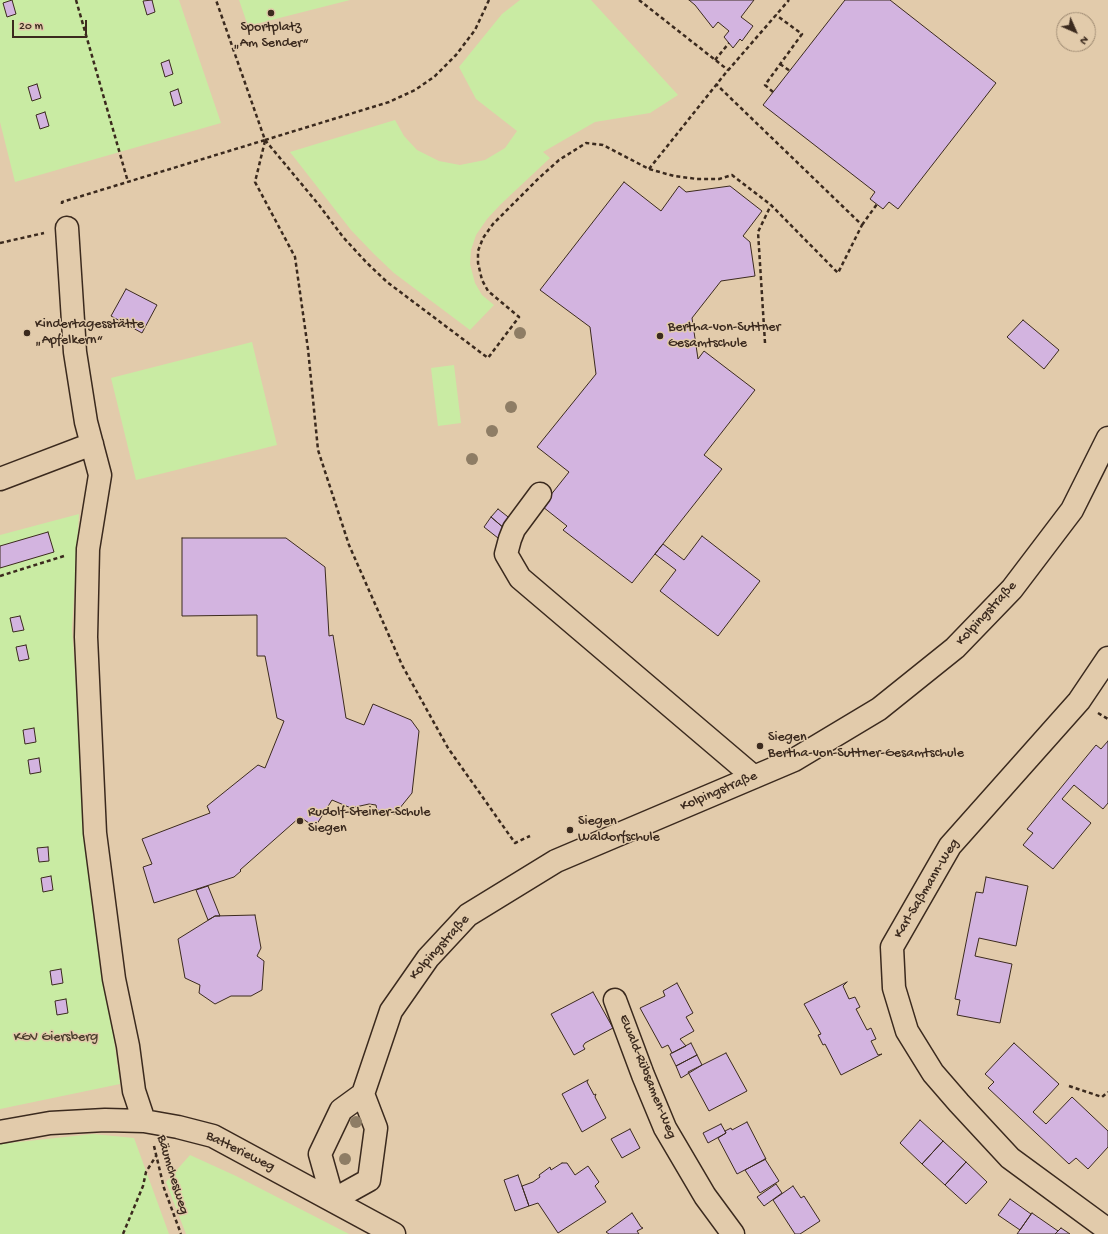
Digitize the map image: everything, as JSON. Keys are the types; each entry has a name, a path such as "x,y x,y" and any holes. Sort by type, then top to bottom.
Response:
{"street":[{"path":"67,228 76,352 86,422 100,476 88,549 86,638 95,833 114,979 128,1046 134,1091 144,1121"},
{"name":"Kolpingstraße","path":"363,1094 391,1010 428,958 468,915 556,861 794,760 879,709 955,648 1012,589 1072,510 1108,438"},
{"path":"0,479 92,444"},
{"path":"540,494 514,529 506,554 520,578 754,777"},
{"name":"Karl-Saßmann-Weg","path":"1108,658 1080,701 950,846 892,948 894,988 907,1031 933,1072 959,1103 1010,1158 1108,1230"},
{"name":"Ewald-Rübsamen-Weg","path":"615,1000 643,1075 665,1128 704,1196 733,1234"},
{"path":"363,1094 376,1128 369,1180 333,1200 320,1154 341,1110 363,1094"},
{"name":"Batterieweg","path":"0,1132 50,1123 105,1120 144,1121 178,1127 213,1136 394,1234"}],"path":[{"path":"76,0 128,182"},
{"path":"216,0 265,140 342,237 366,262 387,282 488,358 519,317 488,291 482,280 478,263 478,251 482,238 493,224 559,160 586,143 603,145 649,169 697,179 719,179 732,175 771,205 838,273 862,225 877,204"},
{"path":"0,243 67,228 62,202 389,102 415,90 434,77 456,55 475,30 489,0"},
{"path":"639,0 728,70"},
{"path":"649,169 716,84 789,0"},
{"path":"773,92 765,85 802,34 776,15"},
{"path":"715,60 729,43"},
{"path":"780,64 790,71"},
{"path":"716,84 862,225"},
{"path":"265,140 255,182 294,256 308,349 318,450 349,545 402,665 448,748 515,843 530,836"},
{"path":"765,343 758,232 771,205"},
{"path":"0,576 88,549"},
{"path":"1069,1086 1102,1097 1108,1092"},
{"name":"Bäumchesweg","path":"144,1121 153,1142 164,1188 181,1234"},
{"path":"123,1234 143,1186 146,1172 156,1156"}],"green space":[{"path":"0,0 179,0 221,123 15,182 0,122"},
{"name":"Sportplatz „Am Sender“","path":"239,0 350,0 248,26"},
{"path":"520,0 591,0 678,95 650,113 595,122 543,152 550,158 501,204 487,219 476,235 471,250 470,264 475,283 482,295 494,305 470,330 394,273 374,254 351,230 290,152 395,120 404,136 417,150 439,161 460,165 485,160 505,148 517,131 476,99 459,67 502,14"},
{"path":"252,342 277,445 136,480 111,378"},
{"path":"454,365 461,423 438,426 431,368"},
{"name":"KGV Giersberg","path":"79,514 72,629 88,850 120,1084 0,1109 0,535"},
{"path":"93,1134 134,1138 169,1234 0,1234 0,1144"},
{"path":"190,1155 236,1176 349,1234 186,1234 166,1182"}],"building":[{"path":"12,0 16,14 7,17 3,3"},
{"path":"152,0 155,12 147,15 143,1"},
{"path":"689,0 754,0 741,17 753,26 742,41 740,39 733,48 724,37 729,31 718,22 713,28 695,5"},
{"path":"845,0 890,0 996,83 898,209 889,202 883,209 870,199 875,192 763,105"},
{"path":"169,60 173,74 165,77 161,63"},
{"path":"37,84 41,98 32,101 28,87"},
{"path":"178,89 182,103 174,106 170,92"},
{"path":"45,112 49,126 40,129 36,115"},
{"path":"624,182 661,211 679,186 686,192 730,186 762,211 743,236 750,242 755,276 721,281 692,318 698,359 704,351 755,390 704,455 722,469 632,583 563,530 567,526 543,507 538,511 569,472 537,447 596,374 590,327 540,290"},
{"path":"126,289 157,305 142,333 111,316"},
{"path":"1023,320 1059,350 1044,369 1007,337"},
{"path":"498,509 512,520 505,529 491,517"},
{"path":"491,517 505,529 498,538 484,527"},
{"path":"48,532 54,552 0,568 0,546"},
{"path":"702,536 760,581 718,636 660,591 676,570 655,554 663,544 684,560"},
{"path":"182,538 286,538 325,567 329,636 333,635 346,718 364,725 373,704 411,720 419,731 412,793 395,814 377,810 376,805 369,804 351,808 332,800 315,827 300,817 234,877 154,903 143,867 152,864 142,839 210,813 207,806 258,765 265,768 284,721 277,718 265,656 257,656 257,615 182,616"},
{"path":"20,616 24,630 13,632 10,618"},
{"path":"26,645 29,659 19,661 16,647"},
{"path":"34,728 36,742 25,744 23,730"},
{"path":"1108,741 1108,803 1103,809 1074,785 1062,799 1091,823 1053,869 1023,845 1033,833 1027,829 1096,745 1101,749"},
{"path":"39,758 41,772 30,774 28,760"},
{"path":"48,847 49,861 39,862 37,848"},
{"path":"51,876 53,890 43,892 41,878"},
{"path":"986,877 1028,886 1016,946 979,938 975,956 1012,964 1000,1023 957,1015 960,1000 955,999 976,892 983,893"},
{"path":"208,886 220,916 215,916 208,920 196,890"},
{"path":"255,915 261,948 257,956 264,961 262,990 251,996 231,996 215,1004 199,993 200,985 185,978 178,939 215,916"},
{"path":"61,969 63,983 52,985 50,971"},
{"path":"847,982 843,986 849,999 855,997 860,1007 856,1009 867,1030 871,1028 876,1039 871,1041 878,1055 882,1054 841,1075 825,1044 823,1045 818,1035 821,1034 804,1004"},
{"path":"677,983 693,1013 686,1017 694,1031 680,1039 686,1046 672,1053 668,1045 662,1048 640,1008 665,996 663,991"},
{"path":"593,992 613,1028 585,1043 583,1046 585,1049 574,1055 551,1014"},
{"path":"66,999 68,1013 57,1015 55,1001"},
{"path":"691,1043 697,1055 676,1066 670,1054"},
{"path":"1014,1043 1059,1084 1033,1112 1046,1124 1072,1097 1108,1131 1108,1147 1088,1169 1076,1158 1069,1164 988,1088 994,1082 985,1074"},
{"path":"726,1053 747,1091 709,1111 688,1072"},
{"path":"697,1055 702,1065 681,1078 676,1066"},
{"path":"588,1080 587,1082 594,1095 596,1094 595,1097 606,1118 582,1132 562,1094"},
{"path":"920,1120 943,1141 922,1164 900,1143"},
{"path":"747,1122 766,1159 737,1174 718,1138 726,1133 725,1131 731,1128 732,1130"},
{"path":"721,1124 726,1133 708,1143 703,1133"},
{"path":"630,1129 640,1148 622,1158 611,1139"},
{"path":"943,1141 966,1162 945,1185 922,1164"},
{"path":"765,1159 779,1181 760,1193 745,1170"},
{"path":"966,1162 987,1182 966,1204 945,1185"},
{"path":"562,1163 567,1163 575,1175 588,1166 599,1182 595,1186 606,1202 558,1233 538,1203 529,1206 522,1186 533,1182 540,1177 539,1175 550,1167 551,1170"},
{"path":"518,1175 529,1206 515,1211 504,1180"},
{"path":"776,1184 782,1193 764,1206 757,1197"},
{"path":"793,1186 801,1198 804,1196 820,1221 800,1234 795,1234 773,1200"},
{"path":"1010,1199 1031,1214 1020,1230 998,1215"},
{"path":"632,1213 643,1228 637,1231 639,1234 609,1234 606,1232"},
{"path":"1032,1213 1058,1231 1055,1234 1017,1234"},
{"path":"1061,1228 1070,1234 1055,1234"}],"place":[{"name":"Sportplatz „Am Sender“","path":"271,13"},
{"name":"Kindertagesstätte „Apfelkern“","path":"27,333"},
{"name":"Bertha-von-Suttner Gesamtschule","path":"660,336"},
{"name":"Siegen Bertha-von-Suttner-Gesamtschule","path":"760,746"},
{"name":"Rudolf-Steiner-Schule Siegen","path":"300,821"},
{"name":"Siegen Waldorfschule","path":"570,830"}]}
